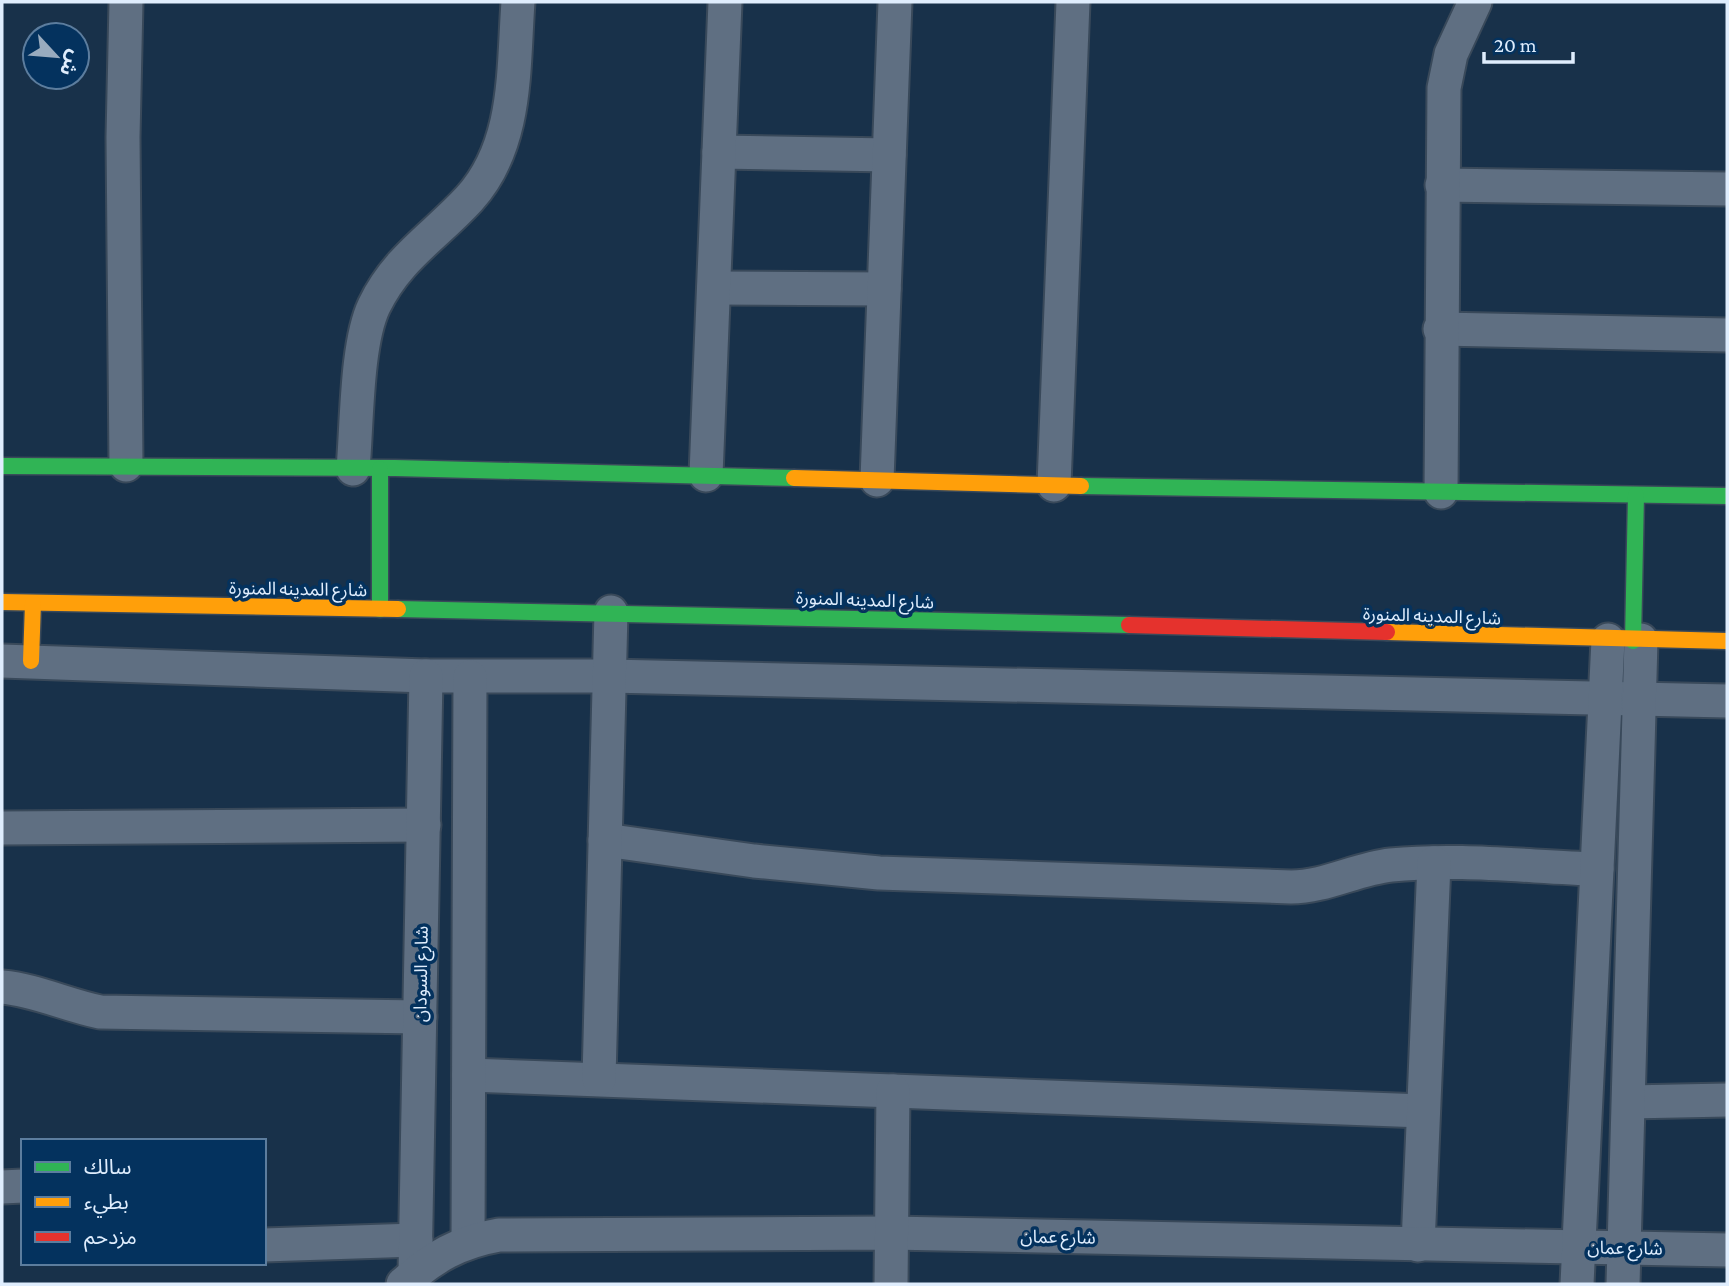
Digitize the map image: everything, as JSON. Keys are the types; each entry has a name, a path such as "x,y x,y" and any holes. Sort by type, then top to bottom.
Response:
{"main road":[{"path":"2,466 366,469 1054,485 1727,496"},
{"path":"366,469 380,609"},
{"path":"1627,640 1636,495"},
{"name":"شارع المدينه المنورة","path":"2,602 611,612 1727,641"},
{"path":"16,661 33,603"}],"street":[{"path":"126,2 123,137 126,465"},
{"path":"366,469 364,341 372,309 387,280 407,255 470,197 494,162 509,122 518,2"},
{"path":"706,475 725,2"},
{"path":"877,480 895,2"},
{"path":"1054,485 1073,2"},
{"path":"1441,492 1440,329 1444,88 1451,54 1475,2"},
{"path":"719,152 889,155"},
{"path":"1442,185 1727,189"},
{"path":"714,288 884,289"},
{"path":"1440,329 1727,335"},
{"path":"599,1079 611,612"},
{"path":"1577,1284 1605,699 1627,640"},
{"path":"1623,1284 1639,700 1627,640"},
{"path":"16,661 426,676 609,676 1727,701"},
{"name":"شارع السودان","path":"409,1279 416,1240 426,676"},
{"path":"468,1241 470,677"},
{"path":"2,828 424,824"},
{"path":"605,840 754,862 879,873 1277,887 1317,885 1348,874 1391,865 1434,863 1597,869"},
{"path":"1418,1245 1434,863"},
{"path":"2,987 33,990 77,1007 100,1012 420,1017"},
{"path":"468,1074 1423,1111"},
{"path":"891,1284 893,1091"},
{"path":"1629,1102 1727,1100"},
{"path":"2,1187 21,1186"},
{"name":"شارع عمان","path":"409,1279 439,1254 468,1241 499,1235 891,1233 1727,1250"},
{"path":"266,1245 416,1240"}],"traffic: fast":[{"path":"2,466 395,468 794,478"},
{"path":"380,469 380,609"},
{"path":"1081,486 1727,496"},
{"path":"1633,641 1636,495"},
{"path":"398,609 1129,625"}],"traffic: slow":[{"path":"794,478 1081,486"},
{"path":"2,602 398,609"},
{"path":"31,661 33,603"},
{"path":"1387,632 1727,641"}],"traffic: jam":[{"path":"1129,625 1387,632"}]}
